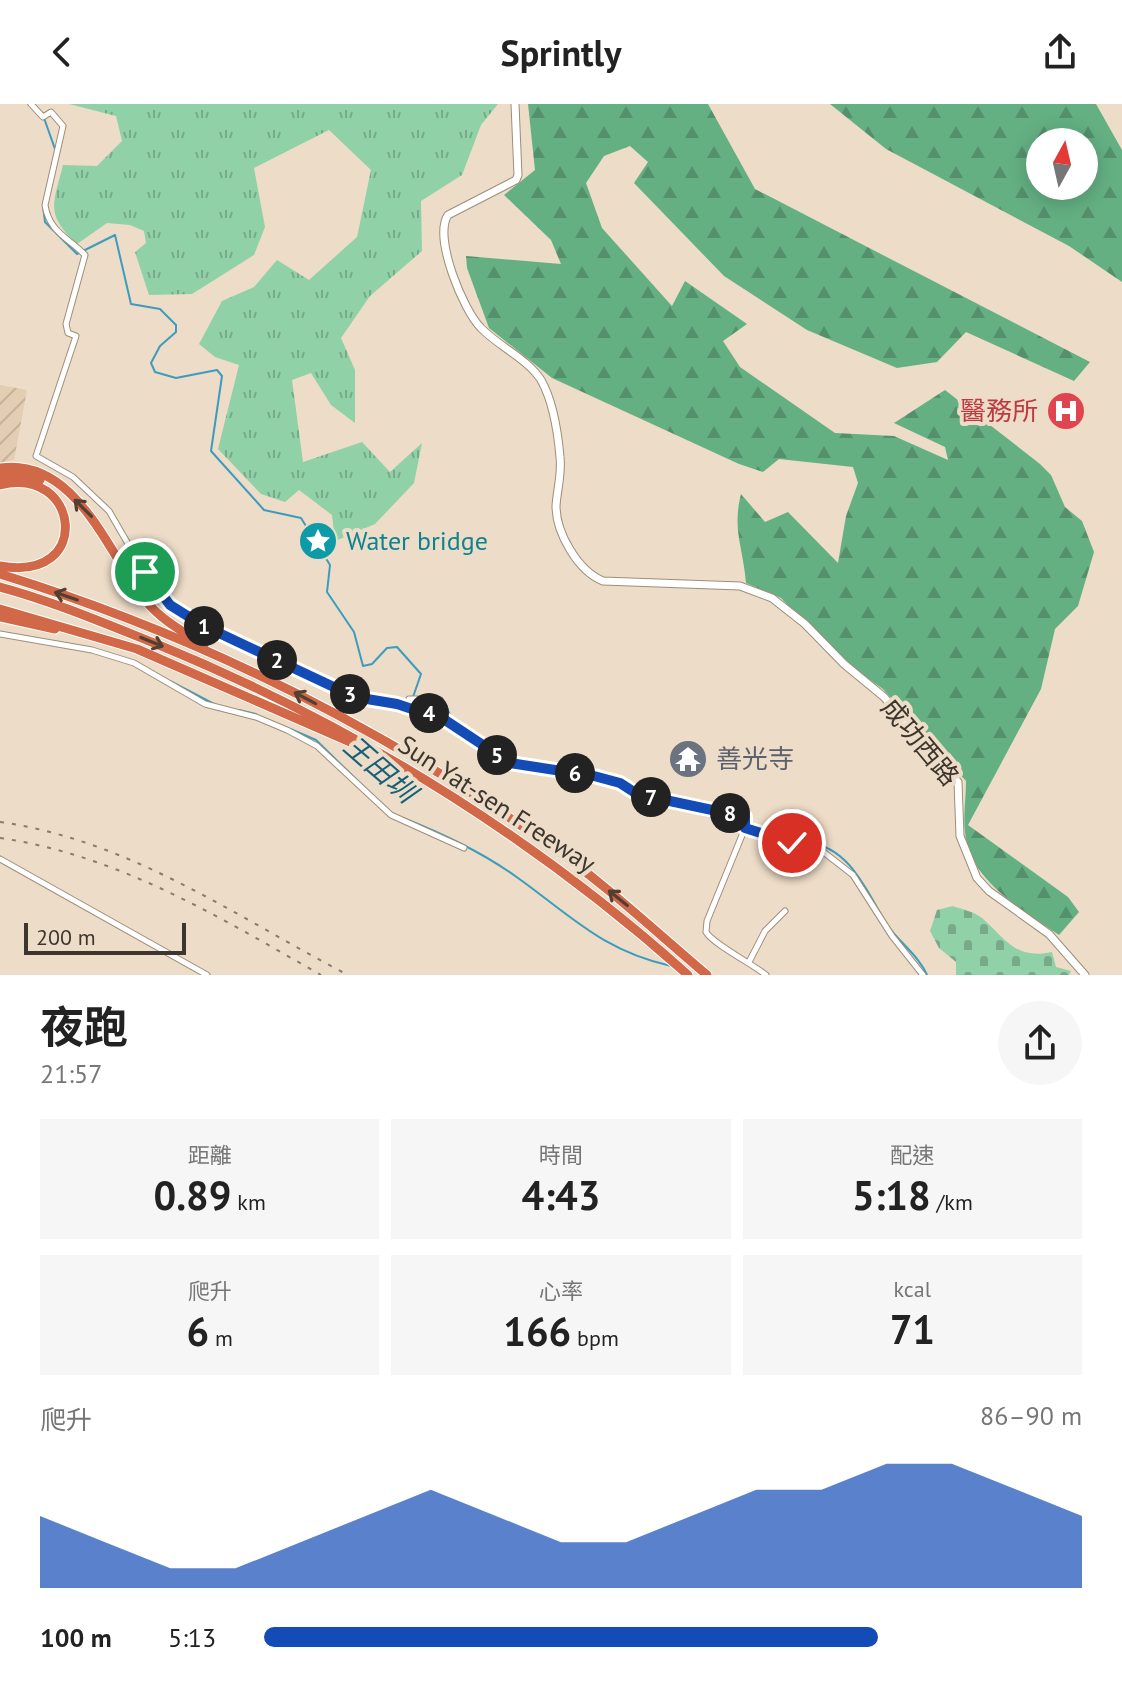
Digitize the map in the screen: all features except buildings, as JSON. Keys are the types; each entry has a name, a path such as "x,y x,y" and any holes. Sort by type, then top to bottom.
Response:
{"highway":[{"path":"0,468 32,470 61,488 99,525 147,604 175,627 232,660"},
{"path":"0,477 34,477 61,488"},
{"path":"0,485 20,482 39,487 60,505 66,524 62,545 46,563 32,568 0,566"},
{"name":"Sun Yat-sen Freeway","path":"0,574 86,603 232,660 392,744 549,844 707,975"},
{"name":"Sun Yat-sen Freeway","path":"0,587 199,661 367,746 540,854 688,975"},
{"path":"0,609 84,632 182,668 342,740 367,746"},
{"path":"0,617 70,633 182,668"}],"street":[{"path":"31,104 43,117 51,112 56,115 63,126 45,205 47,217 52,227 85,255 66,324 68,333 76,336 36,456 73,477 109,511 153,587 170,605 202,625 355,697 397,704 445,720 510,763 604,778 637,794 745,817 746,826 707,921 706,932 713,941 766,975"},
{"path":"515,104 516,180 448,215 443,223 442,243 470,313 479,327 540,379 560,458 556,510 564,537 580,563 590,574 603,581 740,586 772,598 805,624 844,664 884,697 953,773 961,792 960,836 977,878 989,891 1049,934 1085,975"},
{"path":"0,634 92,650 134,663 205,704 256,717 287,730 317,746 391,815 464,848"},
{"path":"409,699 435,699 441,704 445,720"},
{"path":"746,826 772,839 817,847 853,875 892,936 923,975"},
{"path":"0,859 207,975"},
{"path":"749,962 765,931 785,911"}],"shaded area":[{"path":"0,385 27,390 14,460 0,463"}],"green space":[{"path":"69,104 498,104 481,125 462,175 421,201 422,251 370,296 341,338 355,370 355,423 331,405 311,373 292,380 303,462 362,442 390,472 422,443 414,483 375,524 335,541 332,515 299,490 285,502 261,494 218,449 239,365 215,357 199,344 222,301 254,287 277,260 309,280 357,237 371,170 329,130 254,168 265,227 254,255 192,294 149,295 135,252 146,243 144,231 130,225 107,223 77,244 56,216 55,200 63,165 97,166 122,141 116,116"},
{"path":"528,104 708,104 755,189 1090,362 1074,381 966,332 937,362 897,368 807,330 724,276 634,183 648,162 630,146 604,156 586,183 602,228 672,306 685,281 747,324 723,341 740,367 835,433 894,436 948,460 945,447 894,423 945,390 1040,464 1051,475 1065,507 1082,521 1094,552 1078,606 1055,629 1041,689 968,825 1068,897 1079,912 1059,935 1014,904 976,865 965,832 966,781 883,689 840,659 781,598 746,583 738,528 741,494 765,522 788,512 838,563 846,516 858,483 853,467 779,459 763,472 739,464 552,378 489,328 467,268 466,256 561,264 551,240 504,195 535,170"},
{"path":"830,104 1096,104 1122,150 1122,282 1069,246 886,149"},
{"path":"953,906 979,916 1020,950 1039,954 1052,952 1056,967 1071,971 1069,975 956,975 956,962 939,948 930,931 937,910"}],"waterway":[{"path":"44,118 55,149"},
{"path":"43,206 45,222 77,254 115,235 131,304 160,309 176,325 176,332 160,346 151,363 155,372 176,378 217,370 222,376 211,451 264,510 301,518 330,565 327,592 354,632 363,666 372,664 387,648 397,647 421,674 413,697"},
{"name":"王田圳","path":"170,681 214,704"},
{"path":"427,696 442,698 454,723 511,760 593,773"},
{"name":"王田圳","path":"239,710 256,714"},
{"name":"王田圳","path":"288,728 316,740 364,787"},
{"path":"599,775 612,779"},
{"path":"620,786 644,801 742,824"},
{"name":"王田圳","path":"403,818 491,860 607,942 671,966"},
{"path":"748,826 779,838"},
{"path":"809,843 836,853 857,874 888,926 927,975"}],"railway":[{"path":"0,822 47,831 137,863 222,905 348,975"},
{"path":"0,838 86,858 127,874 206,911 321,975"}],"place":[{"name":"醫務所","path":"1066,411"},
{"name":"Water bridge","path":"318,541"},
{"name":"善光寺","path":"688,759"}],"route":[{"path":"145,572 153,587 170,605 202,625 355,697 430,713 510,763 594,776 620,783 637,794 745,817 745,828 752,833 792,843"}]}
